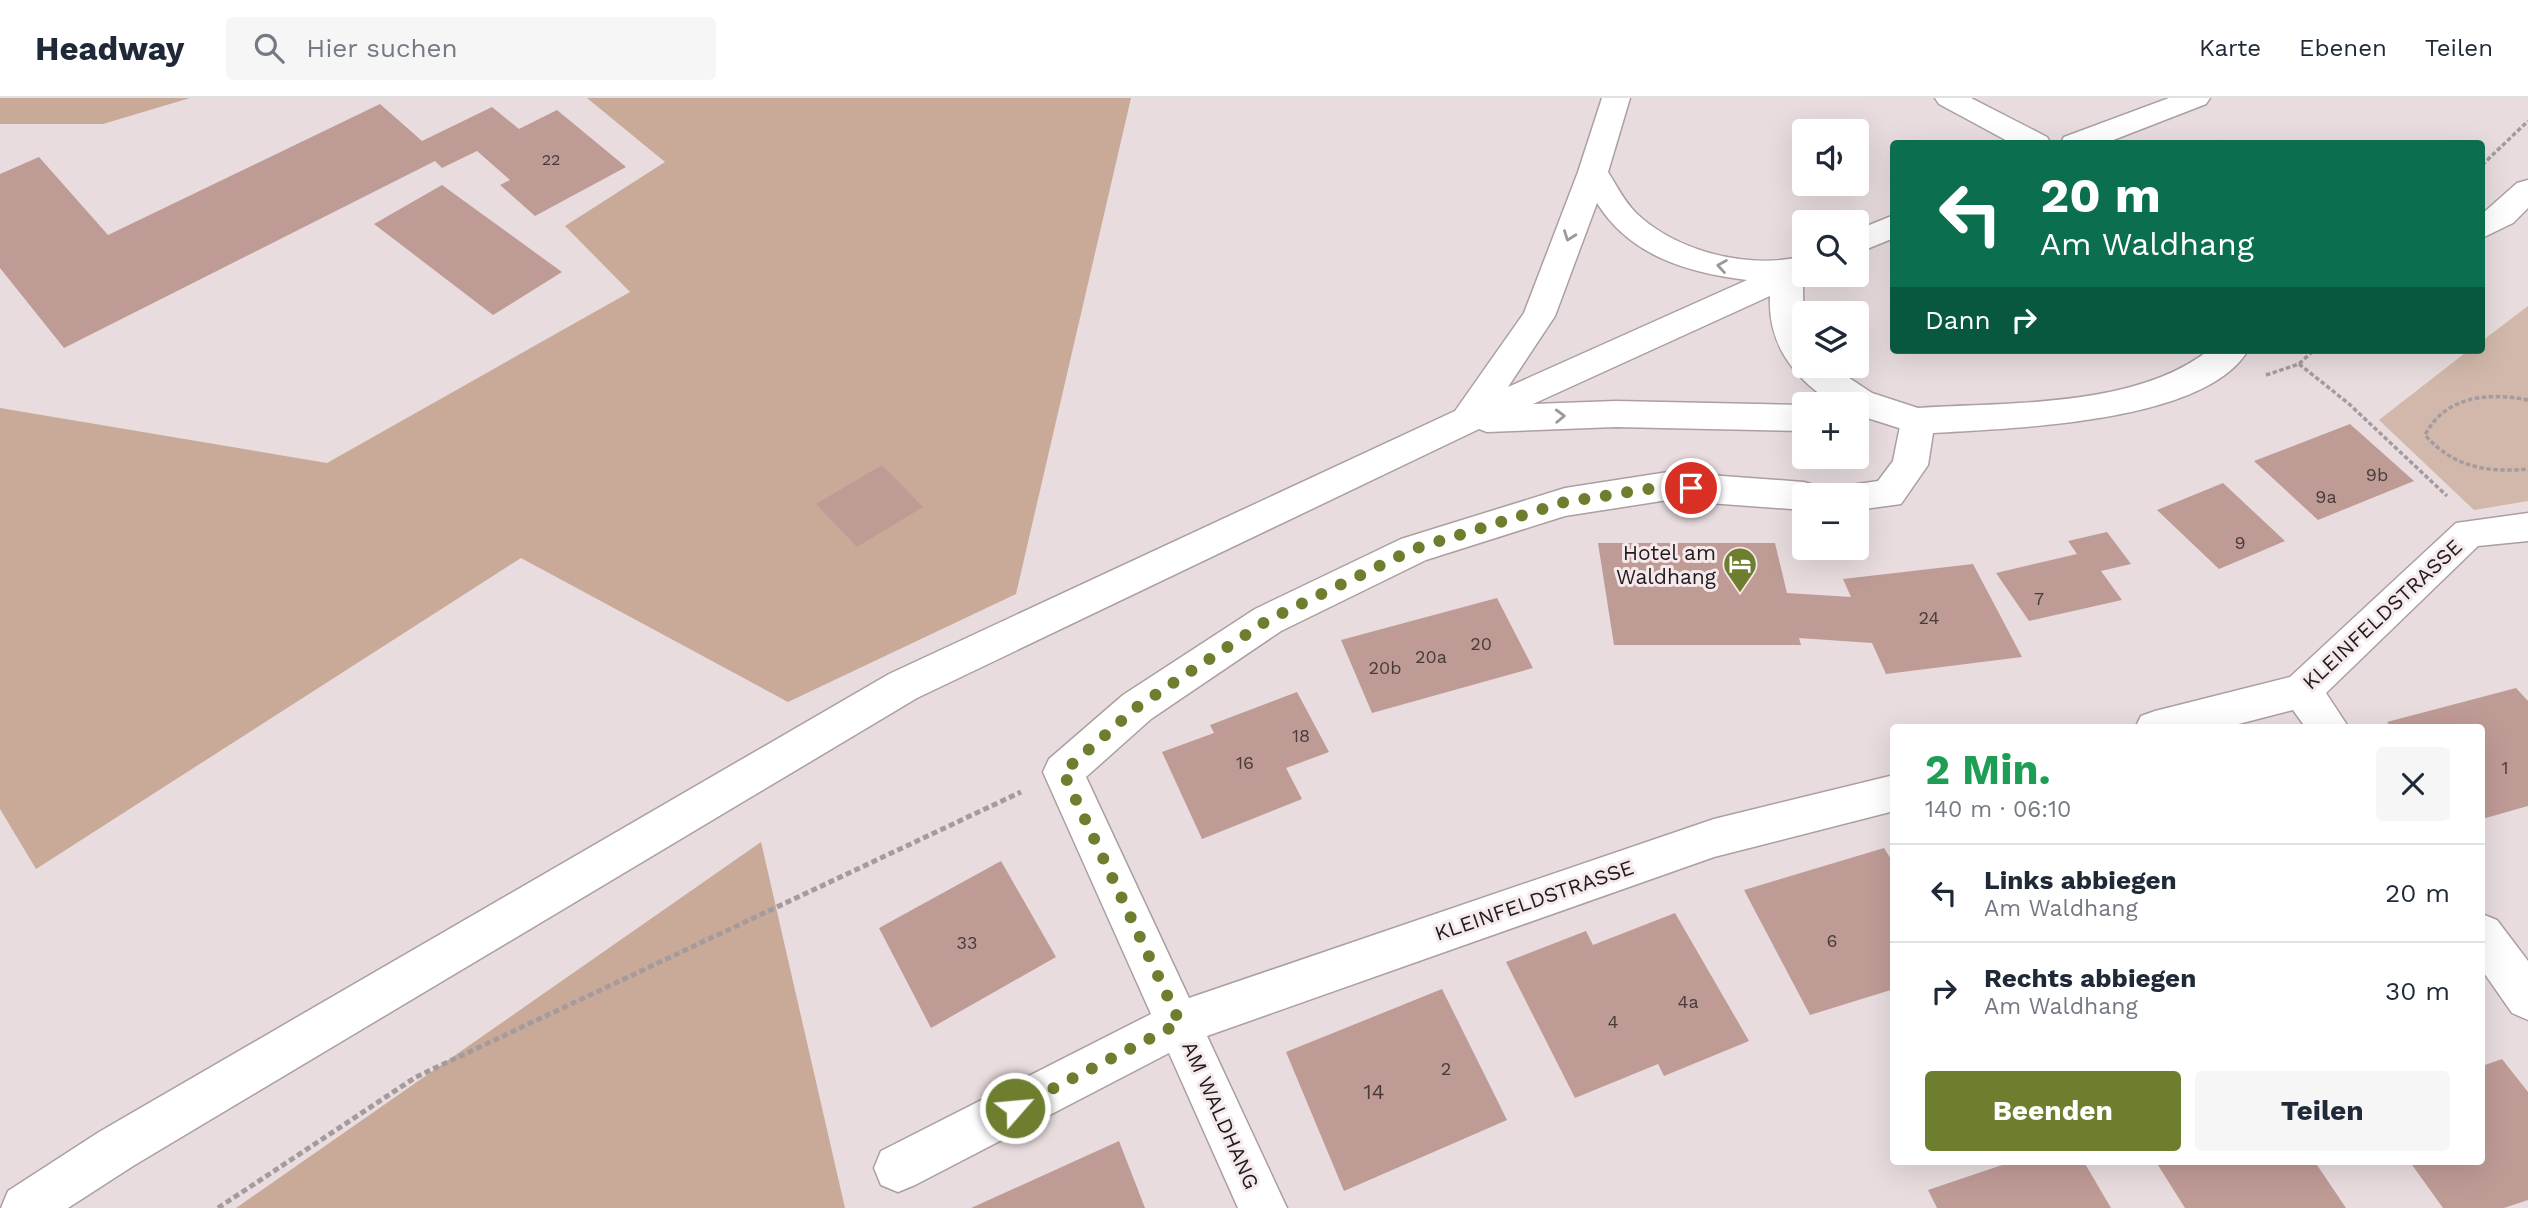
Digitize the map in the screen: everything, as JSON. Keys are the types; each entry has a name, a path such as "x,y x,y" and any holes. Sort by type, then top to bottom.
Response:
{"main road":[{"path":"1467,420 1539,316 1616,98"},
{"path":"1949,98 2029,140"},
{"path":"2083,140 2196,98"},
{"path":"1592,172 1625,220 1660,246 1692,261 1792,270"},
{"path":"2485,226 2502,216 2528,190"},
{"path":"1869,236 1890,227"},
{"path":"24,1208 116,1149 903,686 1467,420 1792,272"},
{"path":"1792,287 1785,315 1792,335"},
{"path":"1869,420 1918,421 2097,406 2174,387 2221,361 2227,354"},
{"path":"1821,378 1829,386 1869,408 1918,421"},
{"path":"1467,420 1616,414 1792,418"},
{"path":"1869,495 1888,494 1910,465 1918,421"},
{"path":"1063,772 1137,707 1268,620 1414,549 1565,502 1668,486 1792,495"},
{"name":"KLEINFELDSTRASSE","path":"2171,724 2302,691 2469,533 2528,527"},
{"path":"2302,691 2326,724"},
{"name":"AM WALDHANG","path":"1063,772 1180,1023 1262,1208"},
{"name":"KLEINFELDSTRASSE","path":"898,1168 1180,1023 1714,838 1890,794"},
{"path":"2485,938 2528,998"}],"path":[{"path":"2485,162 2528,121"},
{"path":"2299,364 2402,452 2481,532"},
{"path":"2528,400 2490,397 2465,400 2443,409 2430,421 2425,435 2435,449 2456,463 2487,470 2528,469"},
{"path":"218,1208 416,1077 1063,772"}],"shaded area":[{"path":"0,98 190,98 103,124 0,124"},
{"path":"587,98 1131,98 1016,594 788,702 521,558 36,869 0,809 0,408 327,463 630,292 565,226 665,162"},
{"path":"2528,306 2528,501 2474,510 2379,420 2464,354 2485,354 2485,339"},
{"path":"761,842 845,1208 236,1208"}],"building":[{"path":"380,104 422,141 492,107 519,129 557,110 626,167 535,216 500,185 510,180 477,151 442,168 435,161 64,348 0,268 0,174 39,157 108,235"},
{"path":"442,185 562,272 493,315 374,224"},
{"path":"2350,424 2414,481 2318,520 2254,461"},
{"path":"882,465 923,507 857,547 816,504"},
{"path":"2223,483 2285,541 2219,569 2157,510"},
{"path":"2107,532 2131,564 2101,571 2122,600 2029,621 1996,573 2077,554 2068,541"},
{"path":"1598,543 1775,543 1787,593 1851,597 1843,579 1973,564 2022,657 1886,674 1872,643 1799,638 1801,645 1614,645"},
{"path":"1497,598 1533,668 1372,713 1341,640"},
{"path":"2516,688 2528,701 2528,806 2485,818 2485,724 2387,722"},
{"path":"1297,692 1329,752 1286,768 1302,799 1202,839 1162,752 1214,733 1210,725"},
{"path":"1884,848 1890,858 1890,990 1810,1015 1744,890"},
{"path":"1001,861 1056,957 931,1028 879,928"},
{"path":"1675,913 1749,1041 1664,1076 1658,1064 1575,1098 1506,962 1586,931 1593,945"},
{"path":"1442,989 1507,1120 1344,1191 1286,1052"},
{"path":"2502,1059 2528,1092 2528,1200 2504,1208 2443,1208 2412,1165 2485,1165 2485,1065"},
{"path":"1119,1141 1145,1208 971,1208"},
{"path":"2002,1165 2086,1165 2111,1208 1937,1208 1928,1190"},
{"path":"2158,1165 2317,1165 2346,1208 2185,1208"}],"place":[{"name":"Hotel am Waldhang","path":"1740,594"}],"route":[{"path":"1015,1108 1180,1023 1063,772 1137,707 1268,620 1414,549 1565,502 1668,486 1691,488"}]}
